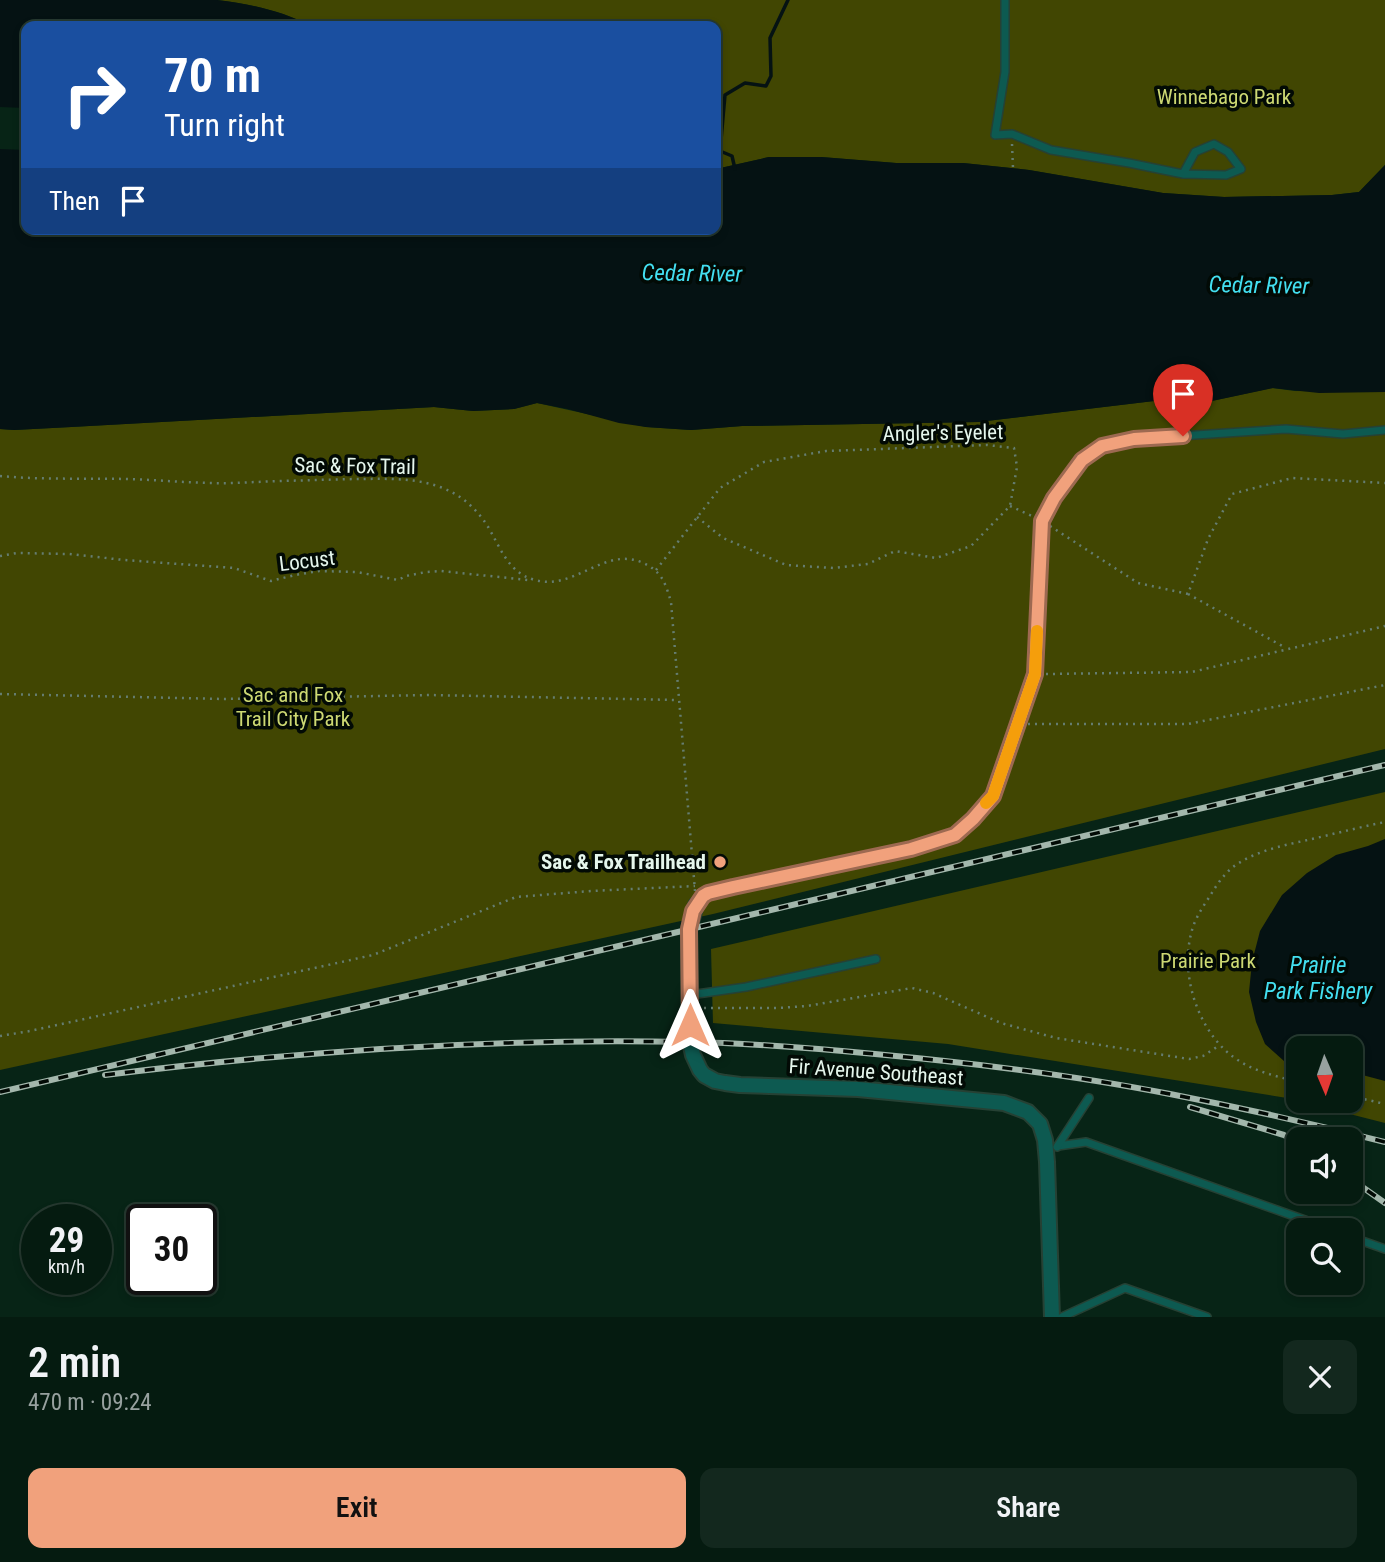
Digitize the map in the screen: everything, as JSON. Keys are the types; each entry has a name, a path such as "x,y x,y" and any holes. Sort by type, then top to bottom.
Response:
{"street":[{"path":"690,1002 689,929 696,905"},
{"name":"Fir Avenue Southeast","path":"690,1002 690,1042 693,1055 704,1075 715,1081 740,1086 858,1089 1004,1103 1028,1112 1040,1124 1047,1162"},
{"path":"1047,1162 1052,1317"}],"lane":[{"path":"1005,0 1005,72 995,135 1012,134 1051,150 1183,174 1226,175 1241,169 1228,152 1214,144 1195,152 1183,174"},
{"path":"696,905 708,893 911,849 955,835 973,819 993,796 1035,674 1042,521 1054,498 1082,460 1102,446 1134,439 1286,429 1343,434 1385,430"},
{"path":"690,1002 876,959"},
{"path":"1047,1162 1089,1098"},
{"path":"1058,1146 1086,1142 1300,1218"},
{"path":"1363,1241 1385,1249"},
{"path":"1062,1317 1125,1288 1207,1317"}],"path":[{"path":"1012,134 1013,168"},
{"name":"Angler's Eyelet","path":"656,570 720,488 764,461 826,451 987,445 1014,448 1017,467 1010,506"},
{"name":"Sac & Fox Trail","path":"0,477 229,483 370,479 424,482 463,498 483,519 505,559 522,576 535,580"},
{"path":"1188,594 1208,538 1232,494 1292,478 1385,483"},
{"path":"697,517 723,538 786,565 833,568 868,564 895,551 936,558 971,546 1010,506 1042,521 1138,583 1188,594 1288,649"},
{"name":"Locust","path":"0,556 17,553 69,554 234,568 271,581 319,571 357,572 398,580 406,576 441,571 492,578 535,580"},
{"path":"535,580 547,583 563,581 621,558 636,560 656,570 665,582 671,602 696,905"},
{"path":"1035,674 1192,672 1385,626"},
{"path":"1018,724 1188,724 1385,685"},
{"path":"0,694 224,699 429,695 678,700"},
{"path":"1286,1079 1257,1071 1241,1062 1214,1038 1196,1005 1190,983 1186,961 1191,933 1198,915 1220,880 1232,868 1250,857 1273,848 1385,822"},
{"path":"0,1036 373,955 516,897 695,886"},
{"path":"690,1002 779,1008 807,1006 912,988 933,993 1001,1023 1056,1038 1189,1059 1203,1056 1220,1045"},
{"path":"1363,1099 1385,1104"}],"green space":[{"name":"Winnebago Park","path":"217,0 1385,0 1385,165 1359,192 1224,197 1163,193 1029,170 963,163 769,157 721,168 721,21 300,21 242,4"},
{"name":"Sac and Fox Trail City Park","path":"1272,388 1295,391 1385,392 1385,749 713,914 0,1070 0,429 434,407 473,411 514,409 537,403 646,427 691,430 742,426 978,422 1179,398 1207,402"},
{"name":"Prairie Park","path":"1385,792 1385,1123 1346,1113 1363,1113 1363,1036 1286,1036 1286,1098 948,1044 713,1023 711,949"}],"water":[{"path":"0,0 217,0 266,9 300,21 21,21 21,108 0,107"},
{"name":"Cedar River","path":"0,149 21,150 21,235 721,235 721,168 769,157 963,163 1029,170 1163,193 1224,197 1359,192 1385,165 1385,392 1319,393 1273,388 1207,402 1179,398 978,422 742,426 691,430 619,423 537,403 514,409 473,411 434,407 0,429"},
{"name":"Prairie Park Fishery","path":"1385,839 1385,1081 1363,1075 1363,1036 1286,1036 1284,1061 1265,1044 1256,1022 1249,992 1252,962 1260,931 1282,895 1307,873 1336,855"}],"waterway":[{"path":"721,140 725,95 745,83 766,86 771,76 770,38 788,0"},
{"path":"721,151 732,156 735,169"}],"railway":[{"path":"0,1092 1385,765"},
{"path":"105,1075 250,1059 468,1044 614,1041 757,1045 949,1061 1097,1081 1224,1105 1385,1142"},
{"path":"1190,1107 1286,1136"},
{"path":"1363,1187 1385,1203"}],"slow traffic":[{"path":"986,803 993,796 1027,701 1035,674 1037,631"}],"place":[{"name":"Sac & Fox Trailhead","path":"720,862"}],"route":[{"path":"690,1025 689,929 693,911 703,896 733,887 911,849 955,835 993,796 1035,674 1042,521 1054,498 1082,460 1102,446 1134,439 1183,436"}]}
